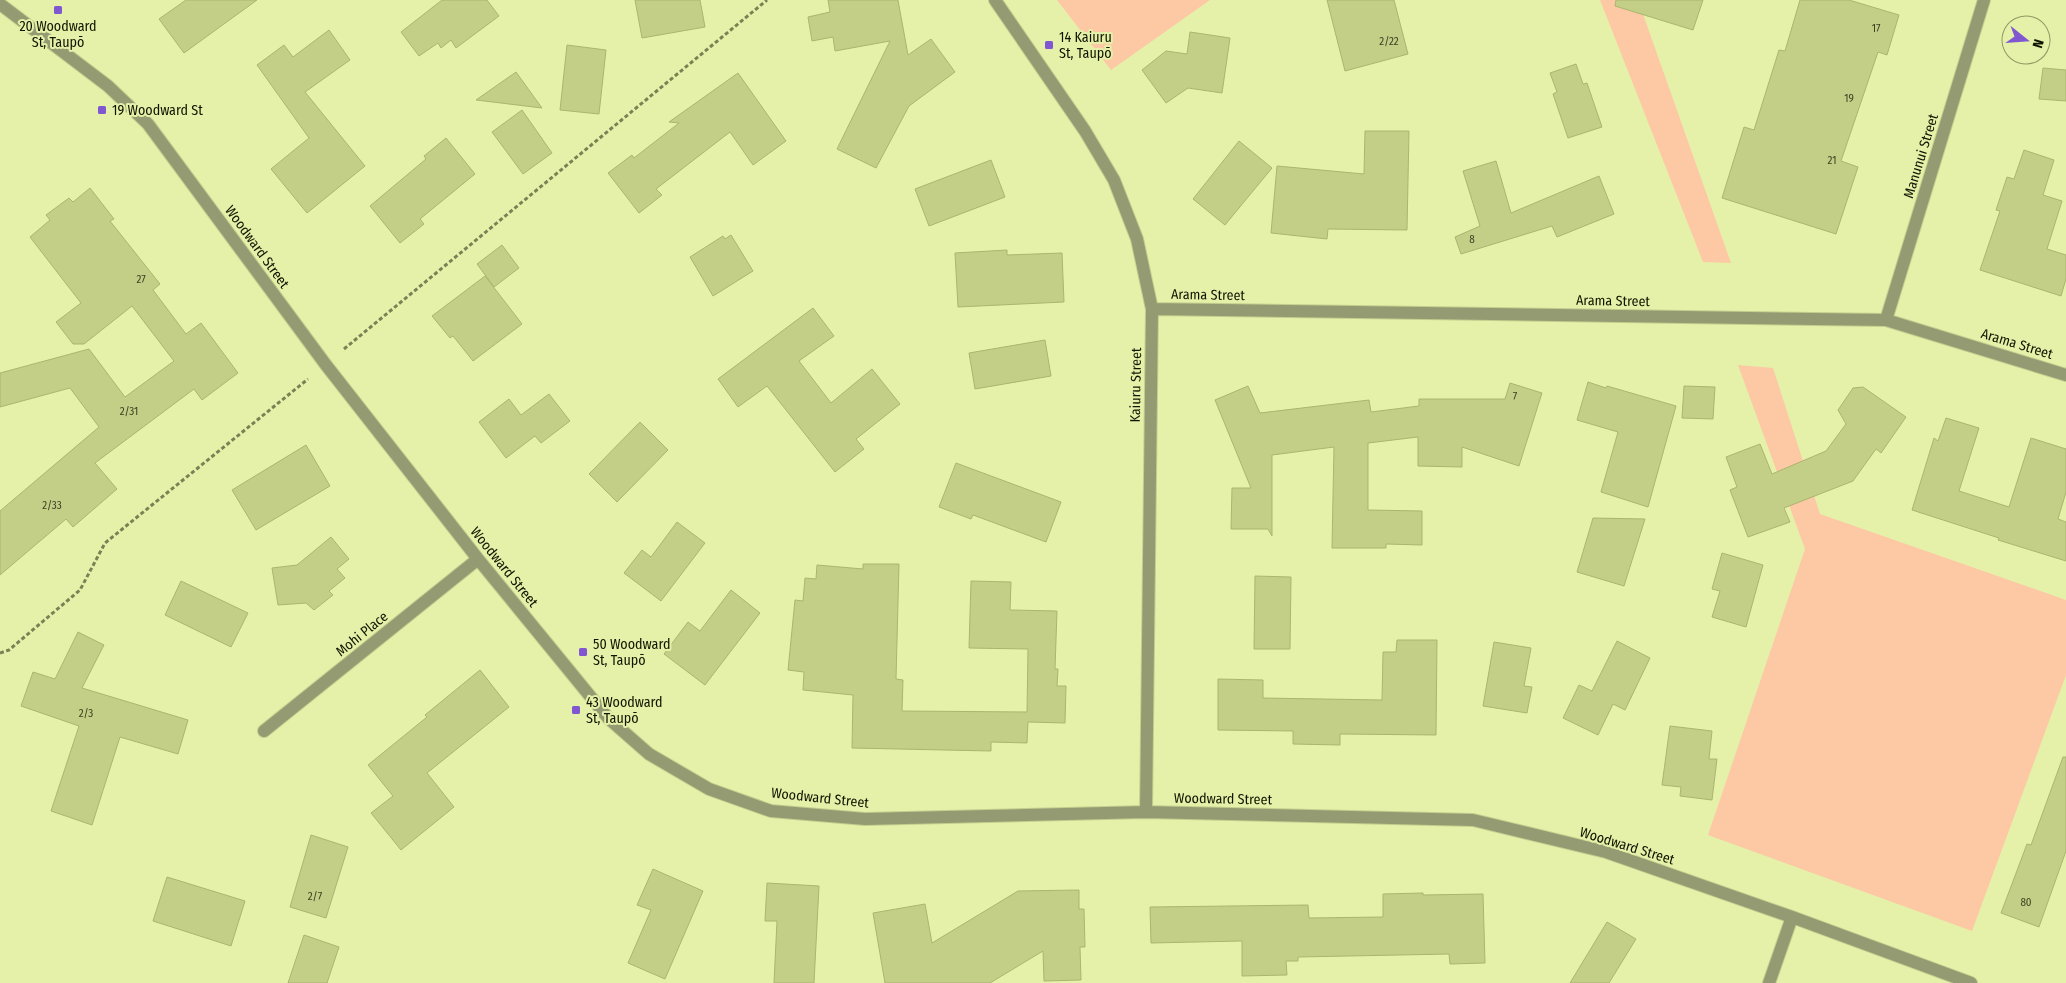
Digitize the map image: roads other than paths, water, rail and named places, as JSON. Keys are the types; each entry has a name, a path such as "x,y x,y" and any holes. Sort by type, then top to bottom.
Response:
{"street":[{"name":"Kaiuru Street","path":"995,0 1085,131 1114,180 1137,239 1152,309 1146,812"},
{"name":"Manunui Street","path":"1886,320 1984,0"},
{"name":"Woodward Street","path":"0,4 108,86 148,124 326,364 478,559 608,718 649,754 709,789 771,811 865,819 1146,812 1473,820 1606,852 1792,917 1971,983"},
{"name":"Arama Street","path":"1152,309 1886,320 2066,375"},
{"name":"Mohi Place","path":"264,731 478,559"},
{"path":"1769,983 1792,917"}],"place":[{"name":"20 Woodward St, Taupō","path":"58,10"},
{"name":"14 Kaiuru St, Taupō","path":"1049,45"},
{"name":"19 Woodward St","path":"102,110"},
{"name":"50 Woodward St, Taupō","path":"583,652"},
{"name":"43 Woodward St, Taupō","path":"576,710"}]}
